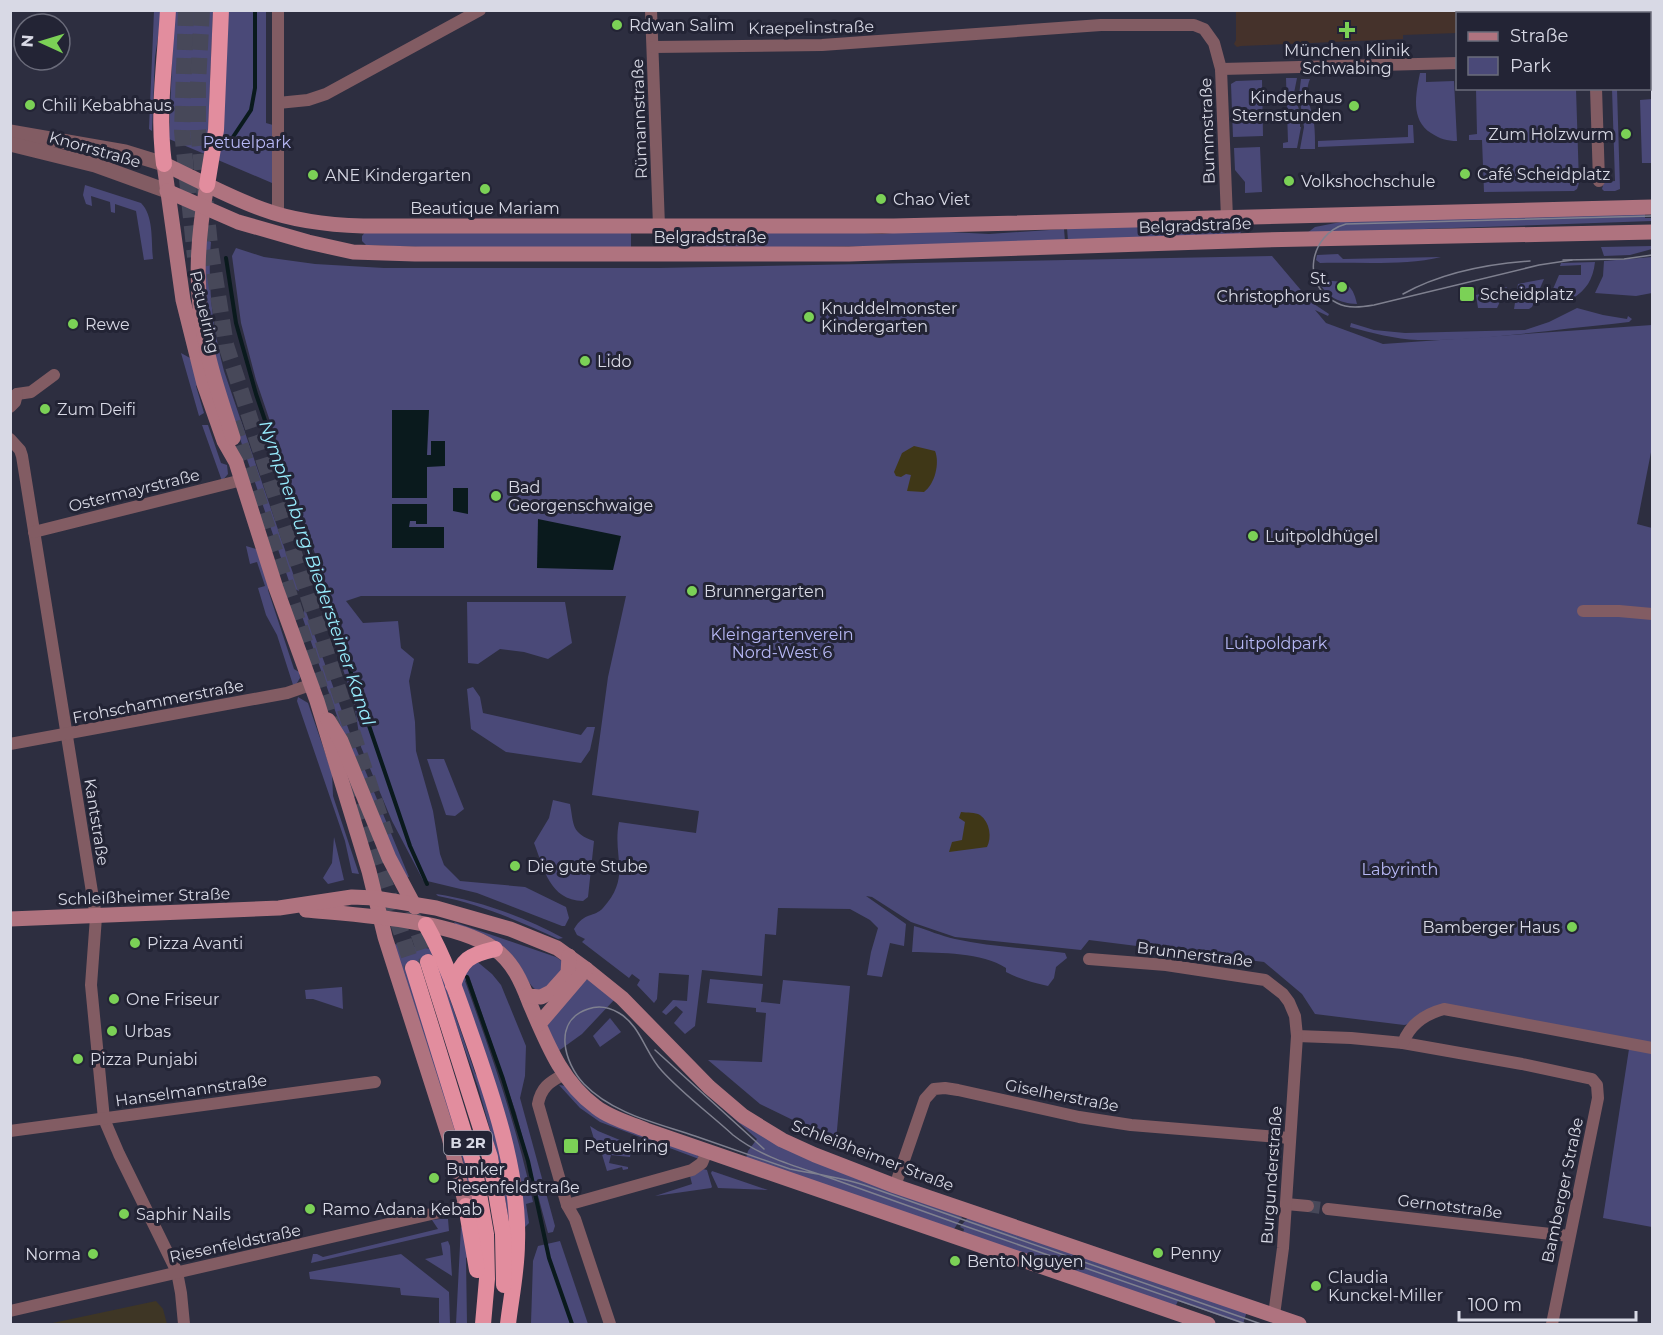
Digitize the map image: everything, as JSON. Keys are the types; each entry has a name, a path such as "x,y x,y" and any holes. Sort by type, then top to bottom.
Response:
{"highway":[{"path":"164,164 160,131 168,10"},
{"path":"207,184 216,137 221,10"},
{"path":"426,925 442,954 479,1055 501,1129 515,1202 518,1243 506,1324"},
{"path":"453,985 459,967 467,959 475,953 495,949"},
{"name":"B 2R","path":"483,1324 487,1279 486,1234 474,1165 420,965 490,1157 503,1234 506,1324"},
{"path":"466,1206 478,1274 483,1324"}],"main road":[{"name":"Belgradstraße","path":"164,164 261,209 338,225 363,226 894,226 1653,207"},
{"name":"Petuelring","path":"164,164 177,267 190,332 204,384 224,441 236,462 310,685 340,741 389,858 426,925"},
{"name":"Petuelring","path":"207,184 198,238 199,299 206,346 234,443 236,462"},
{"name":"Belgradstraße","path":"167,191 203,208 274,233 334,248 366,252 504,255 849,254 1263,240 1653,232"},
{"name":"Belgradstraße","path":"1233,218 1263,240"},
{"path":"334,248 340,243 342,233 338,225"},
{"path":"363,226 358,234 358,244 366,252"},
{"name":"Petuelring","path":"317,701 369,872 380,918 449,1137 466,1206"},
{"name":"Schleißheimer Straße","path":"10,919 279,908 352,897 412,903 510,928 557,948 586,969 622,998 709,1087 743,1116 782,1140 895,1186 1299,1324"},
{"name":"Schleißheimer Straße","path":"279,908 380,918 426,925 475,937 495,949 508,961 521,981 564,1075 596,1107 610,1115 1200,1323"},
{"path":"527,996 541,997 551,992 568,972 569,956"},
{"path":"539,1024 586,969"}],"street":[{"path":"278,10 278,214"},
{"path":"278,103 308,100 326,94 480,10"},
{"name":"Rümannstraße","path":"651,10 659,226"},
{"name":"Kraepelinstraße","path":"653,47 841,45 1118,25 1194,25 1204,29 1214,43"},
{"name":"Bummstraße","path":"1214,43 1221,69 1233,218"},
{"path":"1221,69 1456,63"},
{"path":"1596,90 1599,181"},
{"name":"Knorrstraße","path":"10,132 125,152 164,164"},
{"name":"Knorrstraße","path":"10,144 95,165 167,191"},
{"path":"10,407 15,402 14,389 31,392 54,375"},
{"name":"Kantstraße","path":"10,439 20,450 22,456 96,917 91,985 104,1119 177,1272 184,1324"},
{"name":"Ostermayrstraße","path":"34,532 242,480"},
{"path":"1583,610 1653,614"},
{"name":"Frohschammerstraße","path":"10,744 287,693 310,685"},
{"name":"Brunnerstraße","path":"1089,959 1166,965 1265,980 1283,994 1289,1002 1295,1016 1297,1036"},
{"path":"1297,1036 1403,1042 1407,1032 1416,1023 1430,1012 1444,1009 1653,1048"},
{"name":"Burgunderstraße","path":"1274,1315 1282,1256 1297,1036"},
{"name":"Bamberger Straße","path":"1403,1042 1587,1076 1597,1085 1598,1098 1552,1324"},
{"path":"564,1075 550,1082 540,1092 538,1104 567,1205 576,1222 610,1324"},
{"name":"Hanselmannstraße","path":"10,1131 375,1082"},
{"name":"Giselherstraße","path":"895,1186 925,1099 933,1089 958,1090 1079,1117 1131,1125 1289,1138"},
{"path":"567,1205 692,1170 702,1163 707,1151"},
{"path":"1286,1204 1308,1206"},
{"name":"Riesenfeldstraße","path":"10,1311 466,1206"},
{"name":"Gernotstraße","path":"1328,1209 1569,1236"}],"shaded area":[{"name":"München Klinik Schwabing","path":"1652,10 1652,27 1651,12 1456,12 1456,33 1403,35 1403,39 1237,47 1234,44 1236,11"},
{"path":"392,410 429,410 427,455 431,455 431,441 445,441 445,466 427,467 427,498 392,498"},
{"path":"453,488 468,488 468,514 453,511"},
{"path":"392,504 427,504 427,524 416,524 416,521 410,521 409,527 444,527 444,548 392,548"},
{"path":"538,519 621,536 613,570 537,568"},
{"path":"156,1301 163,1309 167,1324 48,1324"}],"green space":[{"path":"154,11 162,11 155,57 152,131 149,129"},
{"name":"Petuelpark","path":"174,11 213,11 207,155 169,139"},
{"name":"Petuelpark","path":"225,11 266,11 266,123 273,125 272,183 218,160"},
{"path":"1420,73 1426,73 1426,82 1454,81 1457,141 1437,137 1424,128 1420,121 1416,106"},
{"path":"1286,78 1297,78 1294,93 1300,113 1301,127 1297,148 1283,148 1283,143 1288,142"},
{"path":"1301,79 1310,79 1307,91 1314,123 1315,149 1300,149 1304,127 1299,95"},
{"path":"1262,80 1263,136 1233,137 1231,84 1236,81"},
{"path":"1476,90 1576,90 1579,183 1577,189 1574,191 1484,192 1482,140 1469,140 1469,135 1477,134"},
{"path":"1612,90 1617,90 1620,189 1604,191 1602,189 1604,182 1615,181"},
{"path":"1652,99 1652,163 1642,163 1640,100"},
{"path":"1408,125 1413,125 1414,143 1318,147 1318,141 1408,137"},
{"path":"1260,147 1262,192 1245,193 1245,182 1235,170 1234,148"},
{"path":"85,185 141,203 150,222 153,259 144,260 136,211 115,204 115,213 111,212 110,202 91,196 92,206 86,204 83,195"},
{"path":"1645,212 1645,218 1652,218 1652,221 1307,233 1315,227 1351,220"},
{"path":"1237,225 1242,229 1240,234 1068,241 1067,228"},
{"path":"1064,229 1065,241 707,248 663,233 949,232 989,234"},
{"path":"366,231 631,233 631,248 475,249 366,245 362,241 362,236"},
{"path":"203,237 211,242 212,306 224,371 299,591 291,587 217,372 206,311"},
{"path":"1652,246 1652,249 1630,255 1604,256 1601,247"},
{"name":"Luitpoldpark","path":"236,248 264,257 315,264 384,268 659,268 1272,256 1311,302 1329,314 1328,316 1315,310 1326,323 1383,344 1652,325 1652,447 1637,524 1652,528 1652,1048 1444,1009 1416,1023 1404,1025 1315,1014 1302,994 1264,962 1089,940 1081,950 955,937 911,922 872,897 866,896 906,924 904,946 890,943 882,977 867,975 878,928 870,920 850,909 778,908 776,935 765,934 762,976 702,970 695,1026 685,1034 674,1023 683,1012 676,1006 666,1015 662,1012 673,1000 687,1001 689,975 659,973 657,999 654,1003 637,985 640,980 632,974 629,978 582,942 585,939 577,935 574,929 586,917 603,908 617,886 619,822 696,833 699,811 592,795 608,677 626,596 361,596 346,601 363,623 398,621 401,648 414,659 409,681 415,722 416,751 433,811 444,865 460,881 525,887 566,907 569,918 565,926 562,926 477,893 423,880 392,821 361,747 354,702 321,604 329,595 256,380 241,323 232,256"},
{"path":"1338,254 1343,259 1441,257 1412,262 1381,263 1320,263 1316,260 1317,255"},
{"path":"1652,257 1652,293 1636,296 1595,293 1603,276 1604,261"},
{"path":"1595,262 1591,279 1577,296 1572,299 1550,296 1559,275 1581,275 1581,265 1560,266 1561,263"},
{"path":"1544,279 1532,307 1514,309 1518,284"},
{"path":"1318,281 1344,283 1352,290 1357,304 1334,298"},
{"path":"1507,287 1497,308 1478,308 1476,295"},
{"path":"1577,308 1627,319 1628,316 1632,319 1629,322 1612,324 1441,340 1401,338 1350,327 1351,323 1374,330 1405,333 1525,330 1549,322"},
{"path":"181,353 190,358 199,383 196,386 204,413 199,416"},
{"path":"202,425 208,425 221,463 227,465 228,474 222,481"},
{"path":"246,546 256,549 269,584 268,590 294,669 299,672 300,678 294,688 277,635 266,615 258,588 265,586 257,562 250,564"},
{"path":"467,602 565,602 572,643 548,659 524,652 500,649 478,664 468,663"},
{"path":"305,609 351,736 409,877 403,876 344,736 302,616"},
{"path":"473,687 480,697 483,713 581,735 587,727 595,727 590,750 581,763 506,752 471,729 467,689"},
{"path":"298,697 308,703 332,773 333,796 359,874 352,873 345,841 297,701"},
{"path":"427,759 444,759 464,809 455,816 446,815"},
{"path":"553,800 570,804 573,823 577,831 594,841 588,897 583,901 562,895 555,889 545,872 534,843 549,818"},
{"path":"334,837 344,880 328,884 323,878 332,863"},
{"path":"436,894 502,911 563,938 558,939 499,914"},
{"path":"454,922 556,957 562,961 562,971 545,989 536,990 514,958 500,944 484,934 456,925"},
{"path":"914,926 969,942 1065,953 1067,958 1056,967 1054,978 1048,986 1011,975 1006,972 1006,968 996,963 973,956 912,952"},
{"path":"394,944 433,949 475,1073 492,1109 503,1156 513,1247 499,1161 478,1087 434,961 406,970 465,1156 476,1221 462,1157"},
{"path":"474,959 501,985 526,1046 525,1076 520,1098 555,1226 553,1232 548,1233 516,1113 469,976 465,981 511,1118 533,1202 526,1204 529,1223 523,1229 461,987 460,974"},
{"path":"710,979 763,984 761,1002 780,1004 783,980 850,986 836,1141 760,1104 708,1060 762,1062 766,1013 756,1012 756,1008 707,1003"},
{"path":"585,980 590,980 614,1000 582,1034 557,1052 548,1024"},
{"path":"342,987 343,1009 313,999 306,999 305,990"},
{"path":"610,1018 621,1032 600,1047 593,1036"},
{"path":"1629,1049 1652,1053 1652,1227 1603,1218"},
{"path":"559,1085 566,1086 697,1154 699,1159 600,1122 580,1108"},
{"path":"719,1105 962,1217 954,1229 746,1158 757,1139"},
{"path":"590,1126 632,1145 630,1157 611,1155 609,1163 628,1167 628,1169 623,1170 622,1167 607,1171"},
{"path":"703,1169 707,1170 711,1188 655,1196 692,1184 690,1176"},
{"path":"712,1171 768,1190 718,1188"},
{"path":"969,1216 1247,1311 1243,1324 1178,1301 1175,1307 963,1233 964,1229 960,1227"},
{"path":"448,1219 449,1231 311,1263 313,1254 323,1257 438,1229 432,1220"},
{"path":"461,1226 465,1233 469,1255 466,1258 467,1324 456,1324"},
{"path":"448,1241 452,1276 425,1259 443,1255 441,1243"},
{"path":"560,1241 588,1324 531,1324 533,1261 538,1246"},
{"path":"401,1254 449,1292 450,1324 439,1324 439,1298 401,1295 400,1288 310,1279 309,1272"}],"sand":[{"path":"914,446 935,451 937,467 934,479 924,492 907,491 911,475 906,474 901,477 896,476 894,472 902,453"},
{"path":"961,812 976,813 986,822 989,830 987,847 949,852 952,842 962,840 965,822 959,818"}],"waterway":[{"name":"Nymphenburg-Biedersteiner Kanal","path":"233,137 251,110 255,88 255,10"},
{"name":"Nymphenburg-Biedersteiner Kanal","path":"226,258 236,323 256,394 410,846 427,884"},
{"name":"Nymphenburg-Biedersteiner Kanal","path":"467,977 503,1079 528,1161 549,1258 572,1324"}],"tunnel":[{"path":"186,10 182,131 195,257"},
{"path":"202,10 198,130 210,245 226,345 386,835"},
{"path":"233,422 335,734"},
{"path":"351,781 413,968"},
{"path":"411,911 428,962"},
{"path":"1308,1206 1328,1209"}],"tram line":[{"path":"1572,260 1539,265 1360,307 1341,305 1325,295 1314,273 1317,249 1324,238 1333,230 1346,224 1652,216"},
{"path":"1563,260 1624,259 1652,255"},
{"path":"1403,294 1449,275 1497,264 1530,261"},
{"path":"1246,1324 959,1224 833,1179 820,1175 807,1170 794,1166 768,1156 733,1135 679,1088 656,1064 633,1025 619,1013 604,1007 596,1007 577,1015 569,1023 565,1043 571,1065 577,1075 596,1094 622,1110 790,1169 799,1171 818,1174 864,1185 1261,1324"},
{"path":"655,1050 764,1149"}],"place":[{"name":"Rdwan Salim","path":"617,25"},
{"name":"München Klinik Schwabing","path":"1347,30"},
{"name":"Chili Kebabhaus","path":"30,105"},
{"name":"Kinderhaus Sternstunden","path":"1354,106"},
{"name":"Zum Holzwurm","path":"1626,134"},
{"name":"Café Scheidplatz","path":"1465,174"},
{"name":"ANE Kindergarten","path":"313,175"},
{"name":"Volkshochschule","path":"1289,181"},
{"name":"Beautique Mariam","path":"485,189"},
{"name":"Chao Viet","path":"881,199"},
{"name":"St. Christophorus","path":"1342,287"},
{"name":"Scheidplatz","path":"1467,294"},
{"name":"Knuddelmonster Kindergarten","path":"809,317"},
{"name":"Rewe","path":"73,324"},
{"name":"Lido","path":"585,361"},
{"name":"Zum Deifi","path":"45,409"},
{"name":"Bad Georgenschwaige","path":"496,496"},
{"name":"Luitpoldhügel","path":"1253,536"},
{"name":"Brunnergarten","path":"692,591"},
{"name":"Die gute Stube","path":"515,866"},
{"name":"Bamberger Haus","path":"1572,927"},
{"name":"Pizza Avanti","path":"135,943"},
{"name":"One Friseur","path":"114,999"},
{"name":"Urbas","path":"112,1031"},
{"name":"Pizza Punjabi","path":"78,1059"},
{"name":"Petuelring","path":"571,1146"},
{"name":"Bunker Riesenfeldstraße","path":"434,1178"},
{"name":"Ramo Adana Kebab","path":"310,1209"},
{"name":"Saphir Nails","path":"124,1214"},
{"name":"Penny","path":"1158,1253"},
{"name":"Norma","path":"93,1254"},
{"name":"Bento Nguyen","path":"955,1261"},
{"name":"Claudia Kunckel-Miller","path":"1316,1286"}],"park label":[{"name":"Kleingartenverein Nord-West 6","path":"782,643"},
{"name":"Labyrinth","path":"1400,869"}]}
